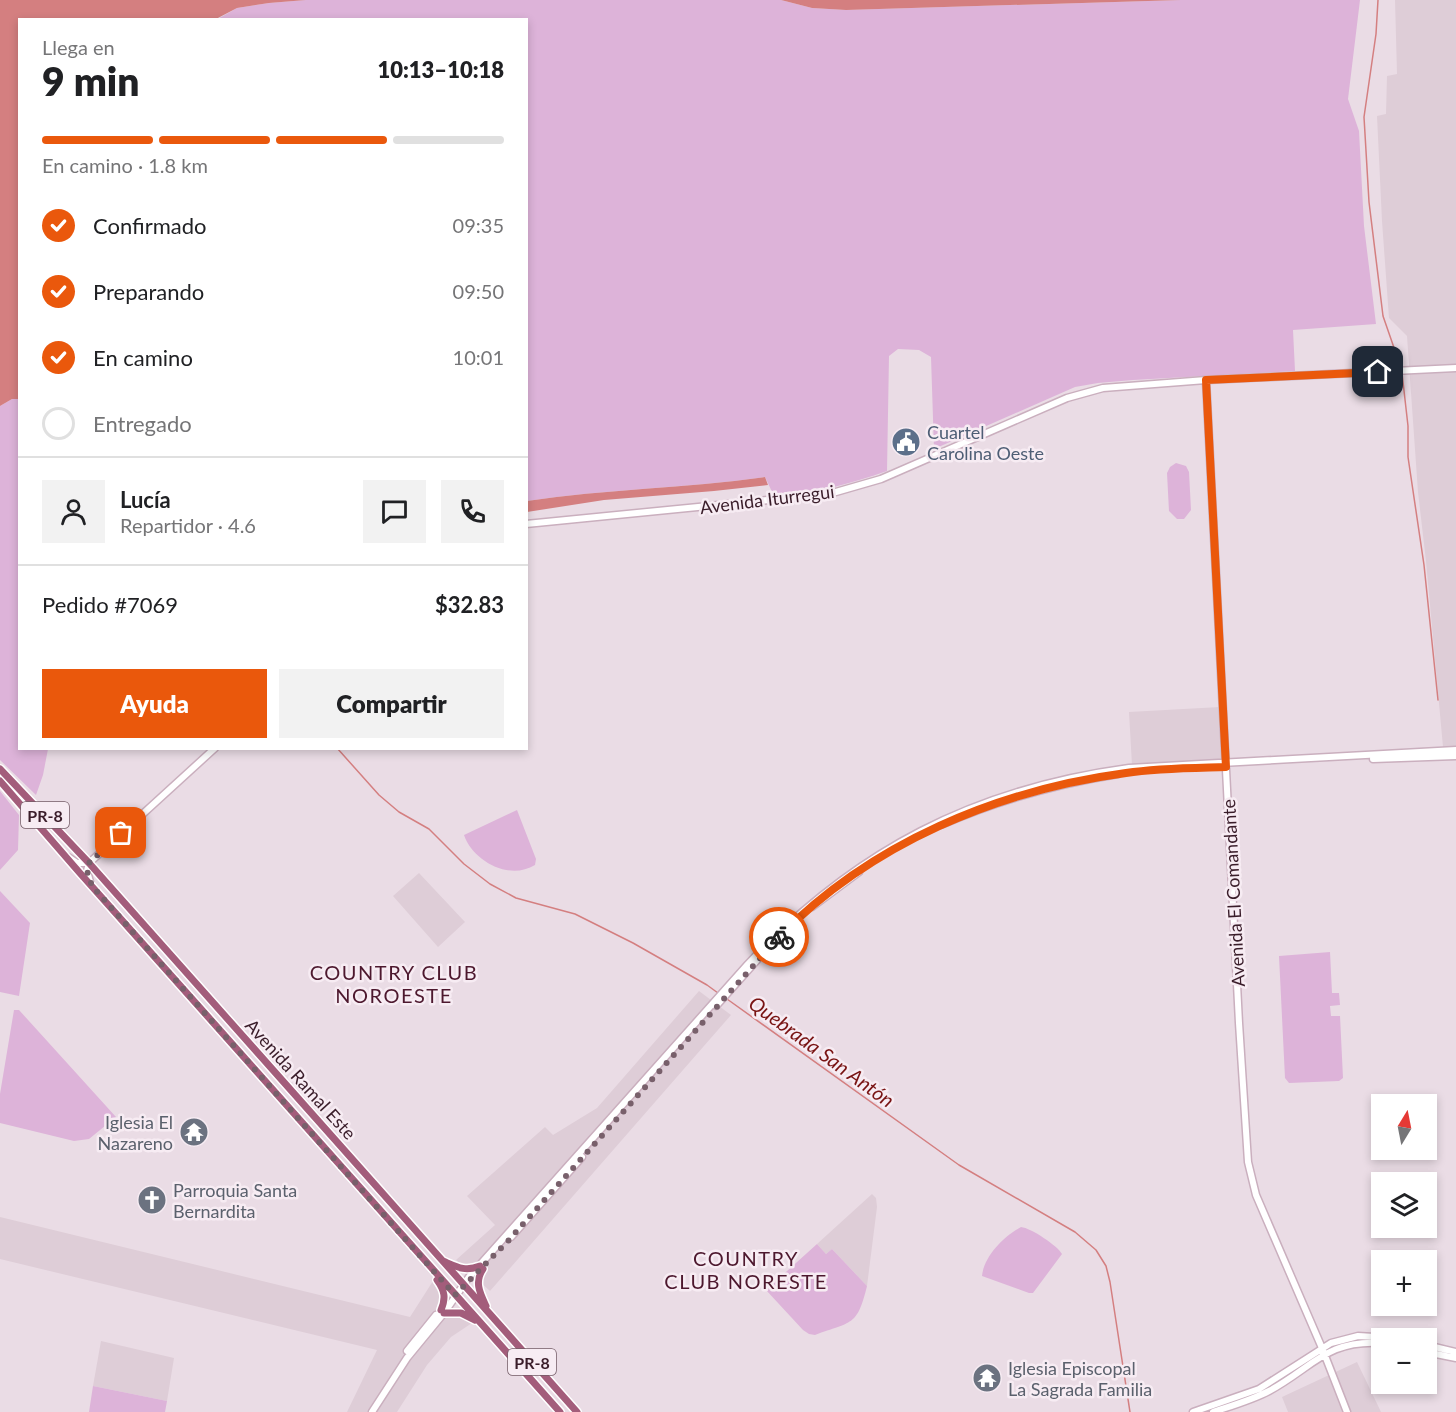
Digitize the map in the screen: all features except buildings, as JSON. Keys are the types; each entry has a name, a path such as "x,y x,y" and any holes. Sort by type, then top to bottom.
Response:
{"main road":[{"name":"Avenida Ramal Este","path":"0,769 89,863 577,1412"},
{"name":"Avenida Ramal Este","path":"0,781 560,1412"},
{"path":"440,1259 464,1269 481,1267 477,1285 487,1312"},
{"path":"429,1265 445,1293 443,1311 461,1313 481,1324"}],"street":[{"name":"Avenida Iturregui","path":"528,524 829,494 881,479 1081,393 1112,387 1206,380 1456,368"},
{"name":"Avenida El Comandante","path":"1206,380 1248,1162 1256,1195 1324,1352 1347,1412"},
{"path":"92,886 87,871 89,863 213,750"},
{"path":"1226,765 1456,750"},
{"path":"369,1412 455,1295 472,1280 481,1267 775,936 838,881 900,842 947,818 1003,796 1069,778 1129,768 1456,756"},
{"path":"62,851 77,863 89,863"},
{"path":"1212,1412 1268,1392 1324,1352 1331,1342 1358,1336 1371,1337"},
{"path":"1193,1412 1259,1389 1324,1352 1350,1344 1371,1343"},
{"path":"1437,1348 1456,1352"},
{"path":"1437,1354 1456,1358"}],"shaded area":[{"path":"0,0 306,0 237,8 218,18 18,18 18,399 12,399 0,406"},
{"path":"306,0 781,0 812,8 846,10 1181,0 1360,0 1348,99 1359,131 1364,226 1376,324 1293,330 1295,371 1133,380 1075,387 934,449 931,357 919,350 898,349 889,356 887,471 831,488 789,495 774,496 765,477 528,501 528,18 220,18 237,8"},
{"path":"781,0 1181,0 846,10 812,8"},
{"path":"1395,0 1456,0 1456,747 1443,747 1418,492 1407,336 1389,318 1377,116 1386,114 1387,76 1397,74"},
{"path":"12,399 18,399 18,750 48,750 36,795 0,760 0,406"},
{"path":"1176,463 1186,466 1189,472 1191,510 1184,519 1177,519 1169,511 1167,473"},
{"path":"765,477 768,485 604,500 528,512 528,501"},
{"path":"1220,707 1221,760 1132,765 1129,712"},
{"path":"0,791 19,815 18,850 0,870"},
{"path":"517,810 536,859 535,865 514,871 493,866 484,860 475,853 464,835"},
{"path":"419,873 465,922 438,947 393,896"},
{"path":"0,891 30,923 19,996 0,992"},
{"path":"1330,952 1332,993 1339,993 1340,1005 1330,1006 1331,1016 1340,1016 1343,1078 1339,1081 1289,1083 1285,1078 1279,956"},
{"path":"699,991 731,1015 490,1291 456,1260 495,1225 467,1196 545,1127 553,1135 597,1108"},
{"path":"14,1010 19,1010 116,1117 89,1139 74,1141 0,1123 0,1094"},
{"path":"872,1194 876,1198 877,1207 867,1286 832,1249 826,1254 817,1244"},
{"path":"0,1217 410,1317 433,1281 442,1287 450,1307 455,1312 475,1321 451,1337 427,1365 397,1412 347,1412 377,1350 0,1259"},
{"path":"1021,1227 1044,1238 1062,1254 1033,1293 982,1276 987,1261 996,1247"},
{"path":"817,1244 826,1254 832,1249 867,1286 860,1309 851,1321 815,1335 803,1330 766,1290"},
{"path":"101,1341 174,1358 167,1401 93,1386"},
{"path":"1357,1362 1381,1412 1288,1412 1282,1397"},
{"path":"93,1386 167,1401 165,1412 89,1412"}],"waterway":[{"path":"1378,0 1376,34 1364,117 1369,202 1383,316 1401,368"},
{"path":"1402,373 1408,426 1408,457 1424,565 1438,700"},
{"name":"Quebrada San Antón","path":"339,750 379,795 399,812 429,829 464,864 490,884 516,898 575,914 633,943 718,993"},
{"name":"Quebrada San Antón","path":"727,999 959,1165 1075,1232 1096,1250 1106,1266 1110,1282 1130,1412"}],"way so far":[{"path":"121,833 89,863 87,871 92,886 455,1295 508,1241 779,937"}],"place":[{"name":"Cuartel Carolina Oeste","path":"906,442"},
{"name":"Iglesia El Nazareno","path":"194,1132"},
{"name":"Parroquia Santa Bernardita","path":"152,1200"},
{"name":"Iglesia Episcopal La Sagrada Familia","path":"987,1378"}],"district":[{"name":"COUNTRY CLUB NOROESTE","path":"394,984"},
{"name":"COUNTRY CLUB NORESTE","path":"746,1270"}],"route":[{"path":"779,937 835,889 868,866 902,845 942,825 993,804 1052,786 1089,778 1129,772 1226,767 1206,380 1378,372"}]}
